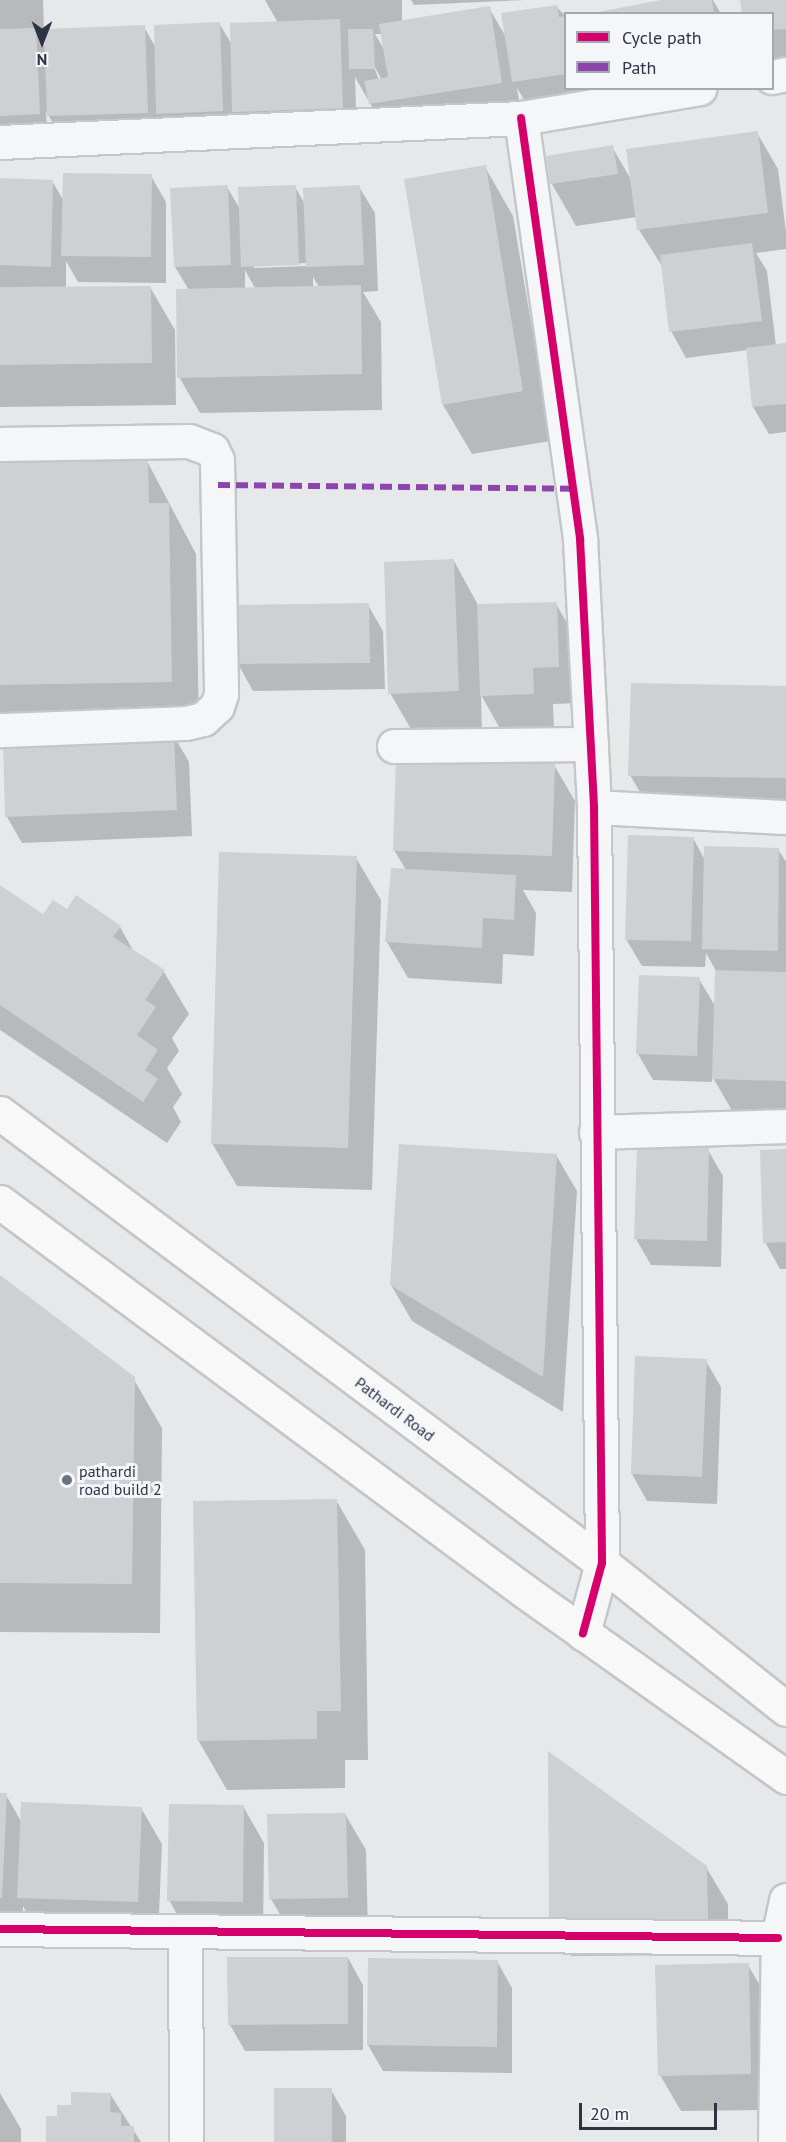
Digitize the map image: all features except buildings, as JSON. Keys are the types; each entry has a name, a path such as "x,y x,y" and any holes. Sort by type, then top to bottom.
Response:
{"main road":[{"name":"Pathardi Road","path":"0,1113 602,1563 786,1709"},
{"path":"0,1202 584,1633 786,1777"}],"street":[{"path":"0,142 521,118 688,90"},
{"path":"521,118 580,539 594,807 602,1563 584,1633"},
{"path":"0,444 189,441 212,450 218,469 221,694 217,706 203,719 184,723 0,730"},
{"path":"394,746 591,744"},
{"path":"594,807 786,818"},
{"path":"596,1132 786,1126"},
{"path":"775,2142 778,1938 786,1900"},
{"path":"0,1929 778,1938"},
{"path":"185,1931 186,2142"}],"marked path":[{"path":"218,485 573,489"}],"cycle path":[{"path":"521,118 580,539 594,807 602,1563 583,1633"},
{"path":"0,1929 778,1938"}],"place":[{"name":"pathardi road build 2","path":"67,1480"}]}
